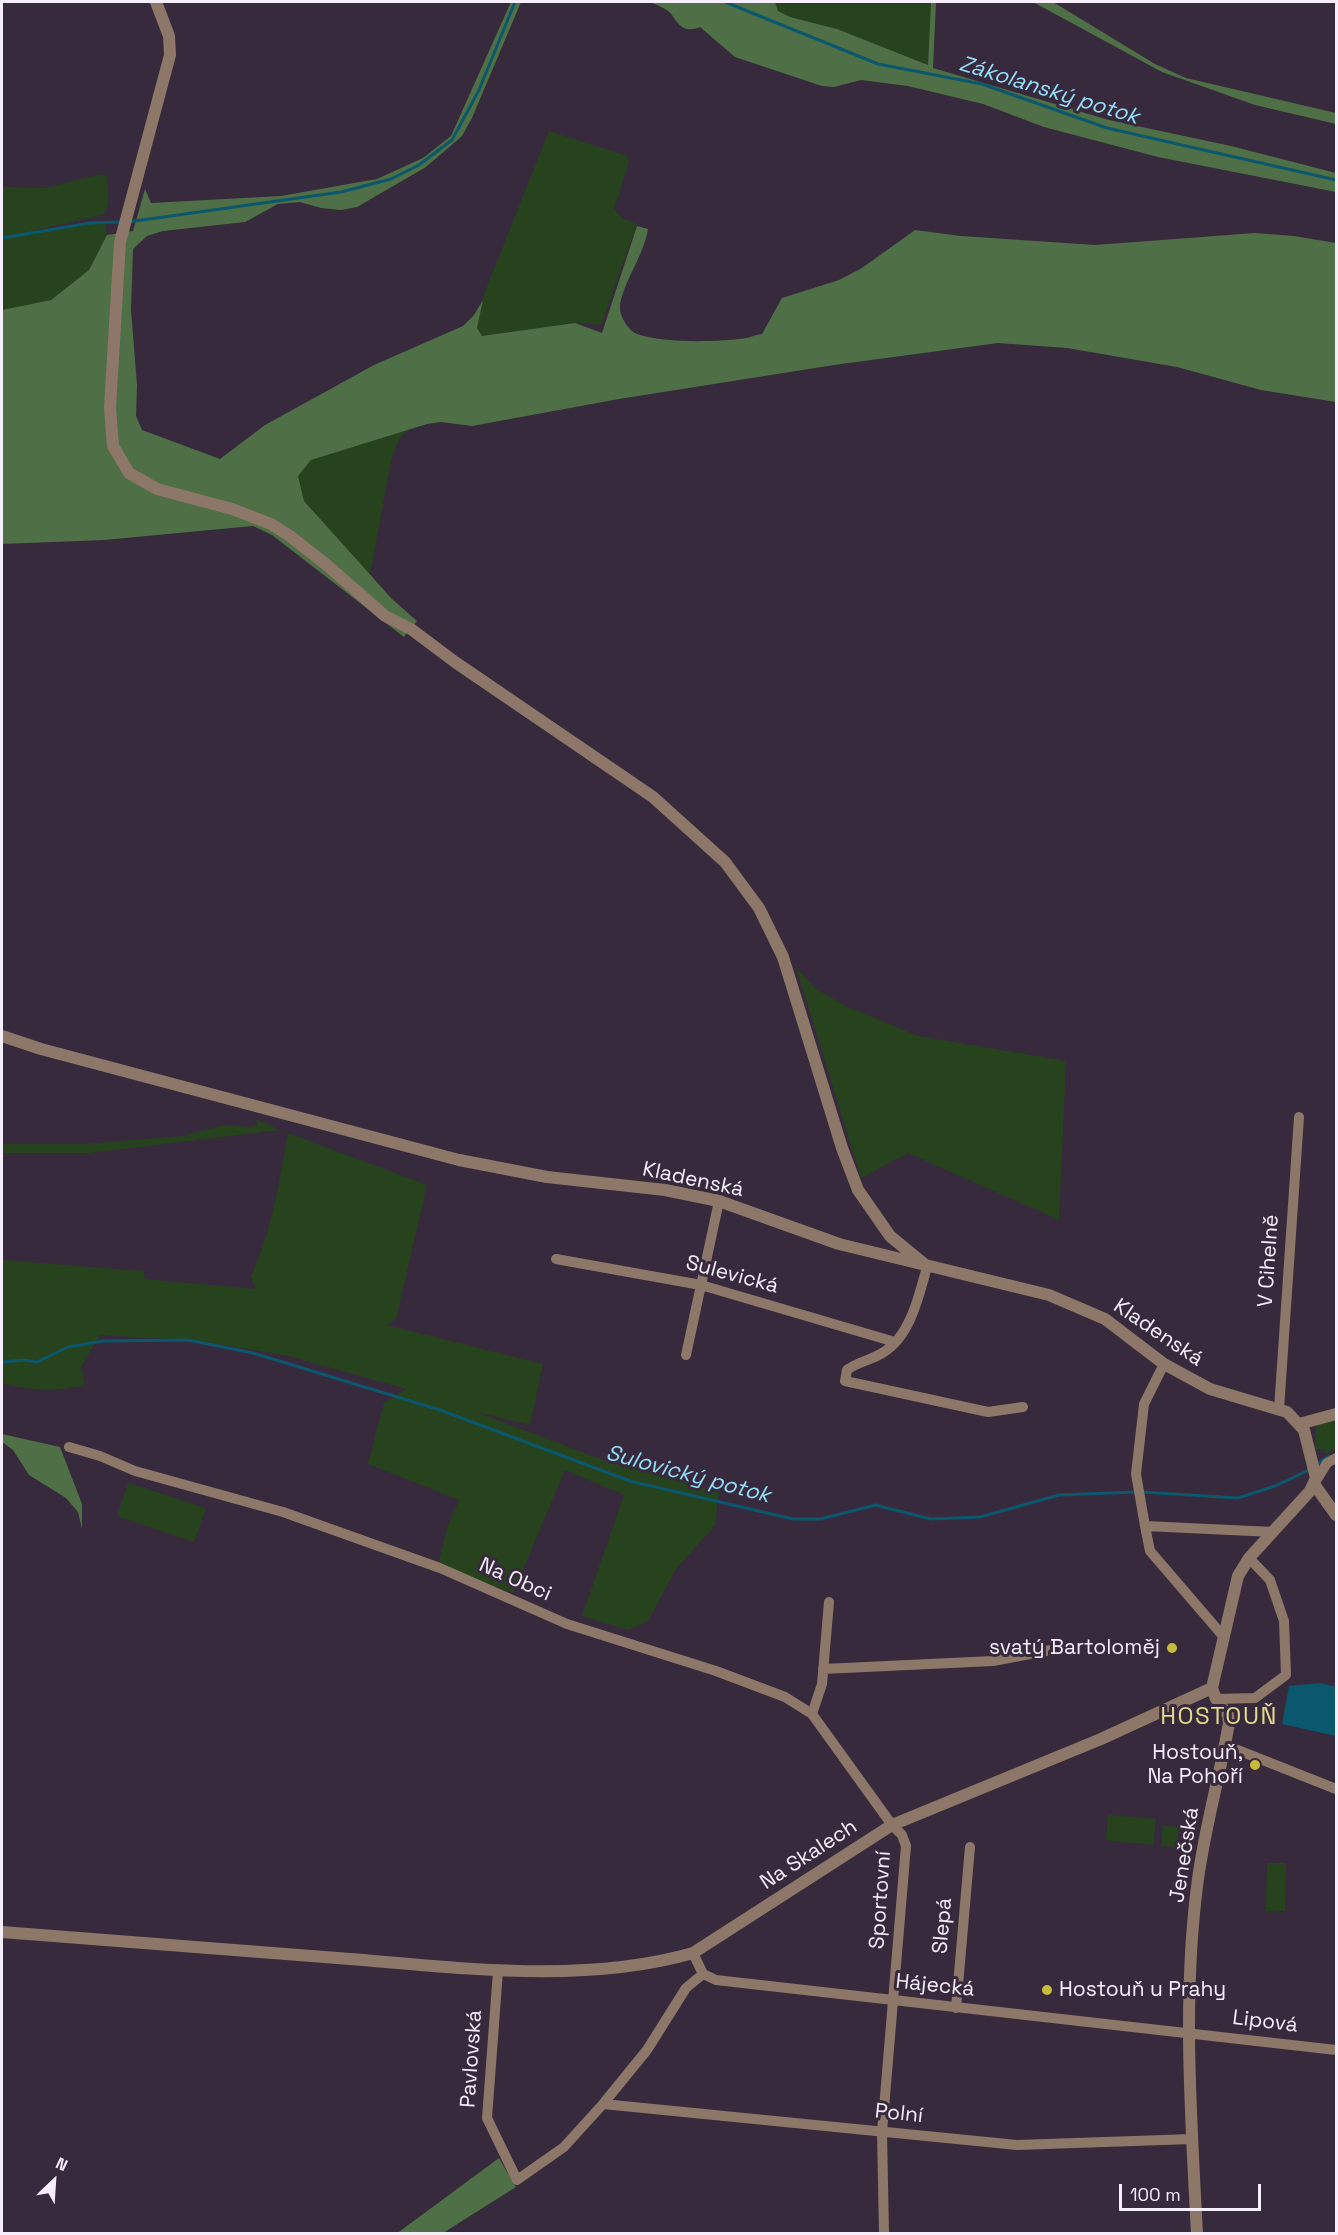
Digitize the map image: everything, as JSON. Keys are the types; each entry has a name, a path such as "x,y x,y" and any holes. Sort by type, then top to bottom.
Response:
{"street":[{"name":"Kladenská","path":"156,2 169,36 170,55 120,242 110,408 113,446 129,473 157,489 232,509 271,524 290,536 385,616 411,629 455,662 653,797 725,862 759,908 783,957 842,1148 858,1190 890,1236 927,1267"},
{"name":"Kladenská","path":"2,1036 41,1049 459,1160 586,1182 665,1190 719,1201 839,1244 1049,1295 1105,1319 1164,1364 1210,1389 1279,1409 1299,1424 1307,1437 1314,1464 1314,1484"},
{"name":"V Cihelně","path":"1279,1409 1299,1117"},
{"path":"686,1354 719,1201"},
{"name":"Sulevická","path":"556,1258 701,1285 895,1342"},
{"path":"927,1267 913,1311 895,1342 873,1359 852,1366 845,1375 845,1381 988,1412 1023,1407"},
{"path":"1164,1364 1144,1404 1136,1474 1150,1551 1223,1636"},
{"path":"1299,1424 1336,1414"},
{"name":"Na Obci","path":"69,1447 135,1471 258,1504 440,1568 567,1624 716,1671 785,1697 812,1714 892,1825"},
{"path":"1249,1558 1270,1580 1284,1621 1286,1675 1255,1698 1214,1693 1223,1636 1238,1576 1249,1558 1314,1484 1327,1463 1336,1458"},
{"path":"1314,1484 1336,1515"},
{"path":"1145,1526 1273,1532"},
{"path":"812,1714 822,1684 829,1602"},
{"path":"823,1669 993,1661 1051,1650"},
{"name":"Jenečská","path":"1197,2234 1188,2033 1198,1879 1225,1745 1228,1715 1214,1693"},
{"name":"Na Skalech","path":"2,1932 498,1971 602,1968 670,1960 693,1953 892,1825 1214,1693"},
{"path":"1225,1745 1336,1789"},
{"name":"Sportovní","path":"884,2234 882,2132 906,1846 902,1834 892,1825"},
{"name":"Slepá","path":"956,2008 970,1847"},
{"path":"603,2104 647,2050 686,1988 703,1974 693,1953"},
{"name":"Pavlovská","path":"498,1971 486,2118 517,2180 564,2147 603,2104"},
{"name":"Hájecká","path":"703,1974 716,1980 1188,2033"},
{"name":"Lipová","path":"1188,2033 1336,2050"},
{"name":"Polní","path":"603,2104 1017,2145 1192,2139"}],"green space":[{"path":"511,2 521,2 472,118 462,136 426,167 357,207 341,210 321,208 300,202 278,204 245,222 163,231 147,236 133,249 131,310 137,385 136,416 142,430 220,459 265,425 374,365 463,326 474,315 483,300 477,328 482,336 575,323 602,333 637,226 648,229 642,250 621,299 620,312 623,319 628,327 637,334 660,339 688,341 742,339 762,334 782,298 839,280 862,268 915,230 961,236 1095,245 1255,233 1294,236 1336,243 1336,402 1261,390 1177,367 1067,348 998,343 834,365 619,399 472,426 441,422 427,424 311,460 298,476 304,501 392,599 417,621 404,637 272,535 253,526 104,540 2,544 2,310 51,300 89,270 107,235 133,231 145,189 151,203 281,196 377,179 423,158 451,136"},
{"path":"650,2 775,2 778,11 790,17 837,29 928,65 931,2 936,2 933,68 1109,120 1231,146 1336,173 1336,192 1158,157 1044,127 983,104 908,86 861,80 834,87 822,86 735,57 700,27 686,29 668,11"},
{"path":"775,2 931,2 928,65 837,29 790,17 778,11"},
{"path":"1033,2 1053,2 1155,64 1186,78 1336,113 1336,124 1255,105 1162,72"},
{"path":"549,131 627,156 629,163 614,209 622,218 637,224 601,325 575,323 482,336 477,328 484,294"},
{"path":"101,174 107,177 108,192 108,202 103,215 32,231 105,221 107,235 89,270 51,300 2,310 2,187 45,188"},
{"path":"411,428 400,438 392,456 370,575 304,501 298,476 311,460"},
{"path":"796,967 816,989 846,1006 918,1036 1066,1061 1059,1220 908,1153 861,1178"},
{"path":"256,1119 280,1130 89,1153 2,1153 2,1144 84,1144 183,1136 223,1125 251,1127 258,1124"},
{"path":"288,1133 427,1185 396,1319 386,1325 543,1364 530,1425 476,1412 611,1463 719,1491 715,1525 676,1569 648,1621 628,1630 582,1616 624,1495 565,1470 513,1593 438,1565 447,1528 459,1500 368,1464 384,1403 406,1389 289,1356 200,1341 100,1335 81,1367 85,1385 43,1390 2,1383 2,1260 142,1271 143,1268 145,1279 255,1289 251,1276 270,1224"},
{"path":"1336,1419 1336,1449 1326,1454 1322,1449 1315,1449 1316,1425"},
{"path":"2,1434 60,1447 82,1504 82,1529 78,1512 66,1498 29,1475 13,1450 2,1442"},
{"path":"128,1483 206,1508 194,1542 117,1516"},
{"path":"1108,1815 1156,1819 1153,1845 1106,1840"},
{"path":"1163,1825 1179,1827 1177,1847 1161,1846"},
{"path":"1267,1863 1286,1863 1285,1911 1266,1911"},
{"path":"499,2158 516,2187 443,2233 396,2234"}],"water":[{"path":"1321,1683 1336,1687 1336,1736 1282,1724 1289,1686"}],"waterway":[{"path":"128,222 341,192 391,179 419,165 452,140 479,90 515,2"},
{"name":"Zákolanský potok","path":"725,2 878,64 982,84 1107,128 1336,180"},
{"path":"2,238 90,223 121,222"},
{"name":"Sulovický potok","path":"2,1362 24,1360 37,1362 68,1347 103,1341 188,1340 253,1353 440,1410 630,1481 793,1519 821,1519 875,1505 931,1519 980,1517 1059,1495 1135,1492"},
{"name":"Sulovický potok","path":"1317,1464 1329,1456"},
{"name":"Sulovický potok","path":"1142,1492 1238,1498 1275,1486 1309,1470"}],"place":[{"name":"svatý Bartoloměj","path":"1172,1648"},
{"name":"Hostouň, Na Pohoří","path":"1255,1765"},
{"name":"Hostouň u Prahy","path":"1047,1990"}],"district":[{"name":"HOSTOUŇ","path":"1219,1717"}]}
